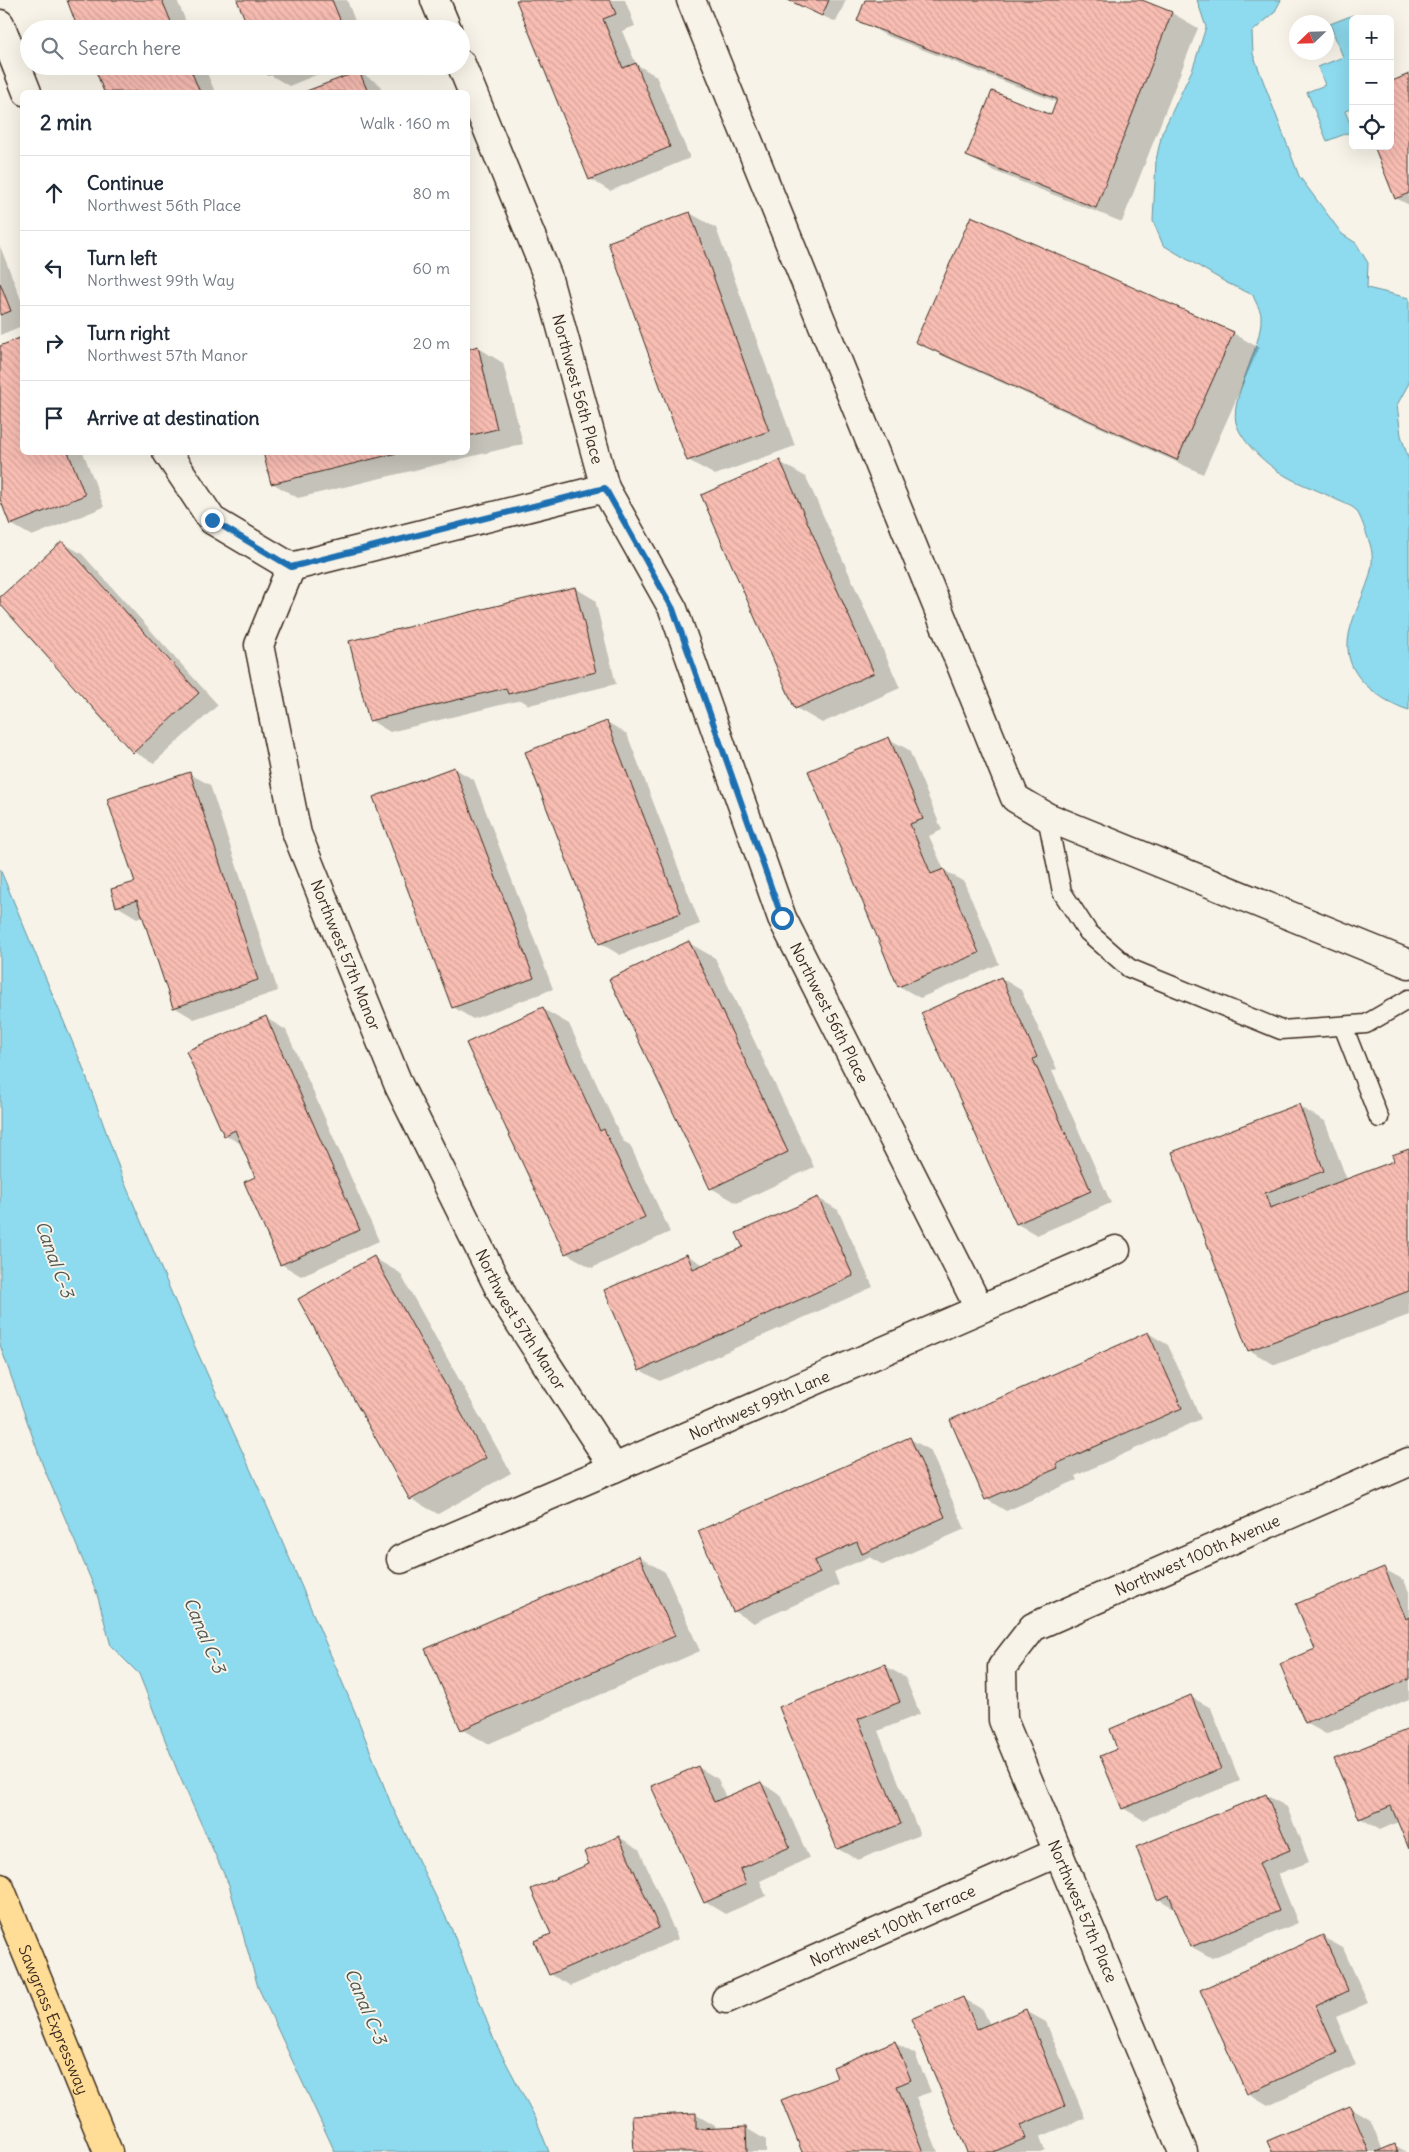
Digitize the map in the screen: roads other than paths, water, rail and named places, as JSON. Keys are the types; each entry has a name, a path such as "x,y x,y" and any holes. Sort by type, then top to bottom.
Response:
{"highway":[{"name":"Sawgrass Expressway","path":"0,1888 108,2152"}],"street":[{"path":"435,0 443,20"},
{"path":"691,0 1015,798 1047,817 1409,964"},
{"path":"0,24 20,74"},
{"path":"20,75 26,90"},
{"name":"Northwest 56th Place","path":"465,75 547,275 605,488 673,609 782,918 980,1308"},
{"path":"169,455 212,520 291,567 605,488"},
{"name":"Northwest 57th Manor","path":"291,567 260,645 297,834 399,1086 501,1291 614,1468"},
{"name":"Northwest 99th Lane","path":"401,1559 1116,1250"},
{"name":"Northwest 100th Avenue","path":"1002,1667 1033,1626 1409,1462"},
{"name":"Northwest 57th Place","path":"1002,1667 1003,1720 1183,2152"},
{"name":"Northwest 100th Terrace","path":"726,1999 1059,1852"}],"lane":[{"path":"1047,817 1062,892 1088,932 1129,968 1281,1030 1366,1024 1409,999"},
{"path":"1343,1026 1379,1118"}],"water":[{"path":"1197,0 1281,0 1274,13 1252,32 1253,54 1299,176 1342,234 1356,243 1368,263 1367,288 1409,298 1409,383 1397,405 1401,435 1409,461 1409,710 1386,700 1367,686 1353,668 1348,650 1349,632 1369,579 1372,561 1370,544 1357,512 1351,506 1293,480 1277,470 1253,450 1237,426 1235,415 1237,403 1260,329 1261,314 1253,295 1227,283 1163,245 1153,221 1156,160 1162,133 1193,68 1206,27"},
{"path":"1349,17 1349,110 1345,111 1349,121 1349,133 1327,141 1307,92 1325,85 1318,67 1343,57 1334,34 1334,22"},
{"name":"Canal C-3","path":"0,869 82,1065 123,1179 186,1327 275,1524 355,1712 391,1804 452,1930 494,2040 536,2119 549,2152 335,2152 258,1987 229,1885 179,1775 139,1674 111,1646 97,1594 43,1466 0,1345"}]}
